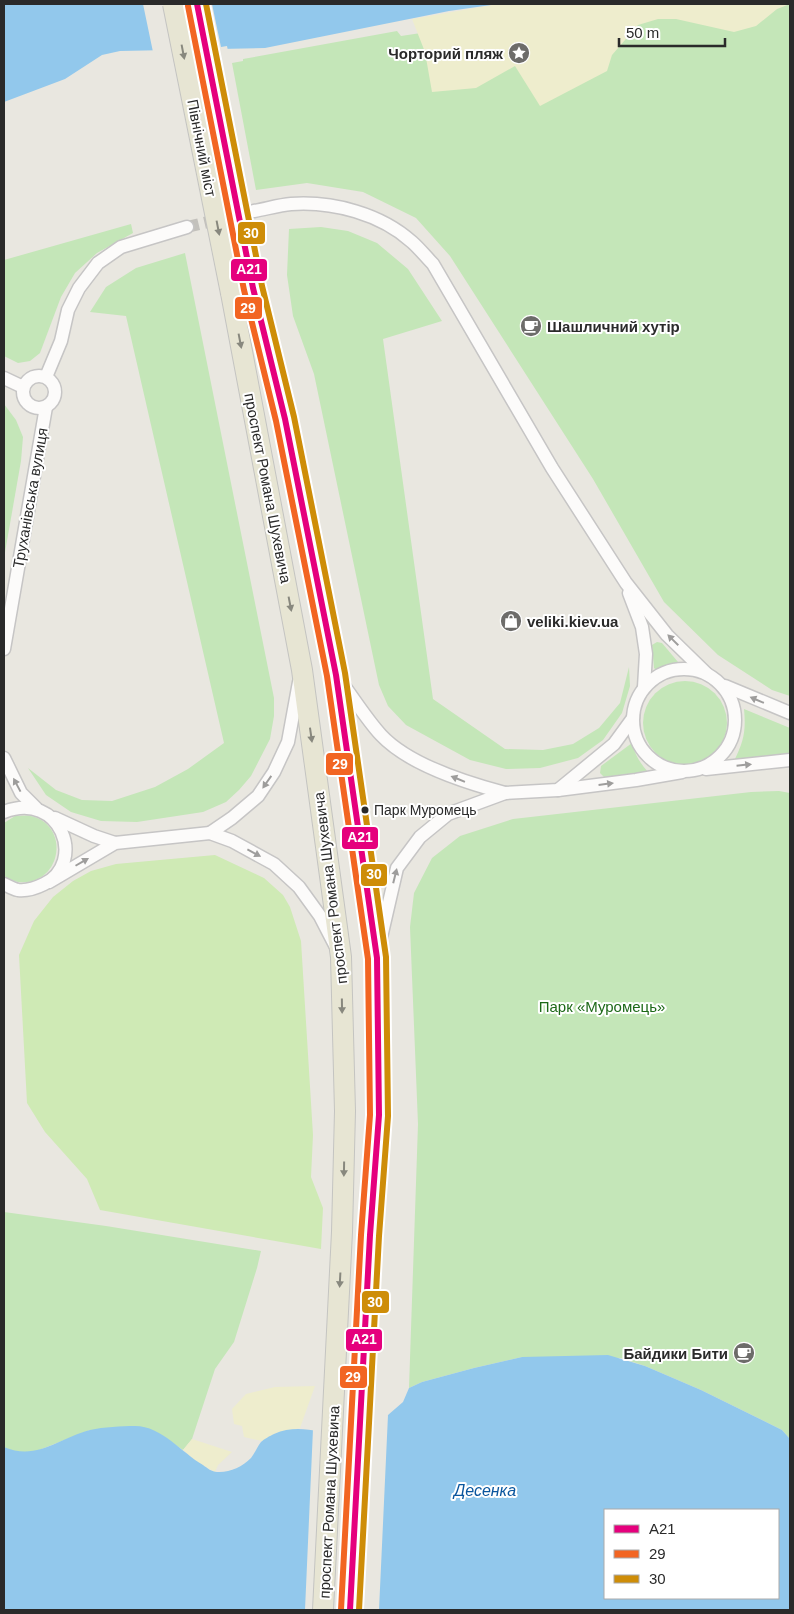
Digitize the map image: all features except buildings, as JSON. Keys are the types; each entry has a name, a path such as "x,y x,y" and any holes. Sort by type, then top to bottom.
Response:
{"main road":[{"name":"Північний міст","path":"173,4 231,293"},
{"name":"Північний міст","path":"197,4 253,288"},
{"name":"проспект Романа Шухевича","path":"253,288 285,420 336,675 376,958 379,1115 370,1235 350,1610"},
{"name":"проспект Романа Шухевича","path":"231,293 302,670 341,957 345,1111 342,1232 324,1610"}],"street":[{"path":"254,211 292,204 325,205 358,212 391,226 412,242 433,264 552,468 626,583 667,634 708,674 725,686 790,713"},
{"path":"46,377 61,341 68,310 78,288 98,264 121,247 188,228"},
{"path":"32,377 46,377 53,383 55,392 53,400 46,407 37,408 28,404 24,396 23,387 32,377"},
{"path":"4,378 23,387"},
{"name":"Труханівська вулиця","path":"4,648 46,407"},
{"path":"626,583 642,627 646,654 644,687"},
{"path":"682,772 666,769 652,761 641,749 635,734 633,718 636,702 644,687 658,676 674,670 691,669 708,674"},
{"path":"210,833 232,818 258,796 274,772 288,742 302,670"},
{"path":"336,675 381,735 400,750 435,769 472,784 505,793"},
{"path":"699,770 714,763 726,752 733,737 736,721 734,704 725,686"},
{"path":"558,790 614,744 633,718"},
{"path":"4,758 21,793 60,828 64,837 65,857 61,868 49,882"},
{"path":"376,958 397,868 420,837 448,814 505,793 558,790 682,772 790,760"},
{"path":"4,812 16,807 42,811 94,836 115,843 210,833 232,841 274,864 299,887 320,916 341,957"},
{"path":"4,884 18,890 35,889 115,843"}],"green space":[{"path":"612,4 790,4 790,696 772,690 718,655 664,602 593,479 450,256 416,218 363,192 307,183 256,190 232,63 243,61 243,59 397,31 401,36"},
{"path":"131,224 133,233 97,253 75,273 61,297 40,353 30,361 18,363 4,356 4,260"},
{"path":"321,227 348,231 377,243 408,269 442,321 383,339 433,699 505,749 543,750 573,744 599,728 620,703 629,667 630,686 622,713 603,740 578,758 540,768 506,769 470,760 406,725 388,706 379,685 314,374 293,316 287,275 289,229"},
{"path":"185,253 274,698 274,716 270,739 251,776 226,802 203,812 137,822 101,821 71,812 46,795 28,768 56,790 82,800 112,801 155,787 188,769 224,743 126,316 90,312 106,287 136,268"},
{"path":"4,404 16,420 23,437 21,461 4,558"},
{"path":"657,642 662,643 678,662 677,666 658,672 654,668 652,645"},
{"path":"685,681 701,684 715,693 724,707 727,723 724,739 715,753 701,762 685,765 669,762 655,753 646,739 643,723 646,707 655,693 669,684"},
{"path":"744,709 790,728 790,754 734,761 744,736"},
{"path":"632,743 638,759 648,772 604,777 600,773 601,766"},
{"name":"Парк «Муромець»","path":"779,791 790,793 790,1439 782,1430 701,1390 621,1358 522,1357 422,1382 409,1388 418,1124 410,927 414,893 432,858 460,836 513,819 751,792"},
{"path":"15,816 31,816 44,822 52,831 56,843 56,855 52,866 44,875 33,881 18,882 4,876 4,823"},
{"path":"215,855 264,878 283,895 290,907 301,941 313,1135 311,1177 323,1208 321,1249 100,1210 87,1179 45,1132 27,1103 19,955 34,921 53,897 73,881 91,871 116,864"},
{"path":"4,1212 261,1251 234,1342 215,1369 192,1439 183,1450 156,1432 90,1430 34,1452 15,1452 4,1447"}],"sand":[{"name":"Чорторий пляж","path":"498,4 790,4 777,9 756,26 734,32 676,19 658,19 638,25 612,55 607,71 540,106 515,66 476,88 432,92 425,52 412,19"},
{"path":"315,1386 300,1428 276,1433 262,1441 244,1437 242,1426 234,1424 232,1409 246,1394 275,1387"},
{"path":"192,1439 232,1452 218,1465 215,1472 197,1462 183,1450"}],"water":[{"path":"4,4 498,4 449,11 265,48 120,51 102,55 65,79 4,102"},
{"name":"Десенка","path":"608,1355 645,1366 701,1390 782,1430 790,1439 790,1610 4,1610 4,1447 16,1451 38,1450 90,1430 112,1427 145,1427 163,1435 211,1471 226,1471 235,1469 247,1461 265,1439 284,1431 303,1429 330,1433 349,1433 382,1425 388,1415 403,1402 409,1388 422,1382 522,1357"}],"pier":[{"path":"143,4 212,4 221,47 227,46 228,51 153,52"},
{"path":"388,1415 379,1610 305,1610 313,1429 349,1430 380,1423"}],"tunnel":[{"path":"187,227 246,213"}],"transit line":[{"name":"А21","path":"197,4 253,288 285,419 336,675 377,958 379,1115 370,1235 350,1610"},
{"name":"30","path":"206,4 262,286 294,417 345,673 386,957 388,1116 379,1236 359,1610"},
{"name":"29","path":"188,6 244,290 276,421 327,676 368,959 370,1115 361,1235 341,1610"}],"place":[{"name":"Чорторий пляж","path":"519,53"},
{"name":"Шашличний хутір","path":"531,326"},
{"name":"veliki.kiev.ua","path":"511,621"},
{"name":"Парк Муромець","path":"365,810"},
{"name":"Байдики Бити","path":"744,1353"}]}
